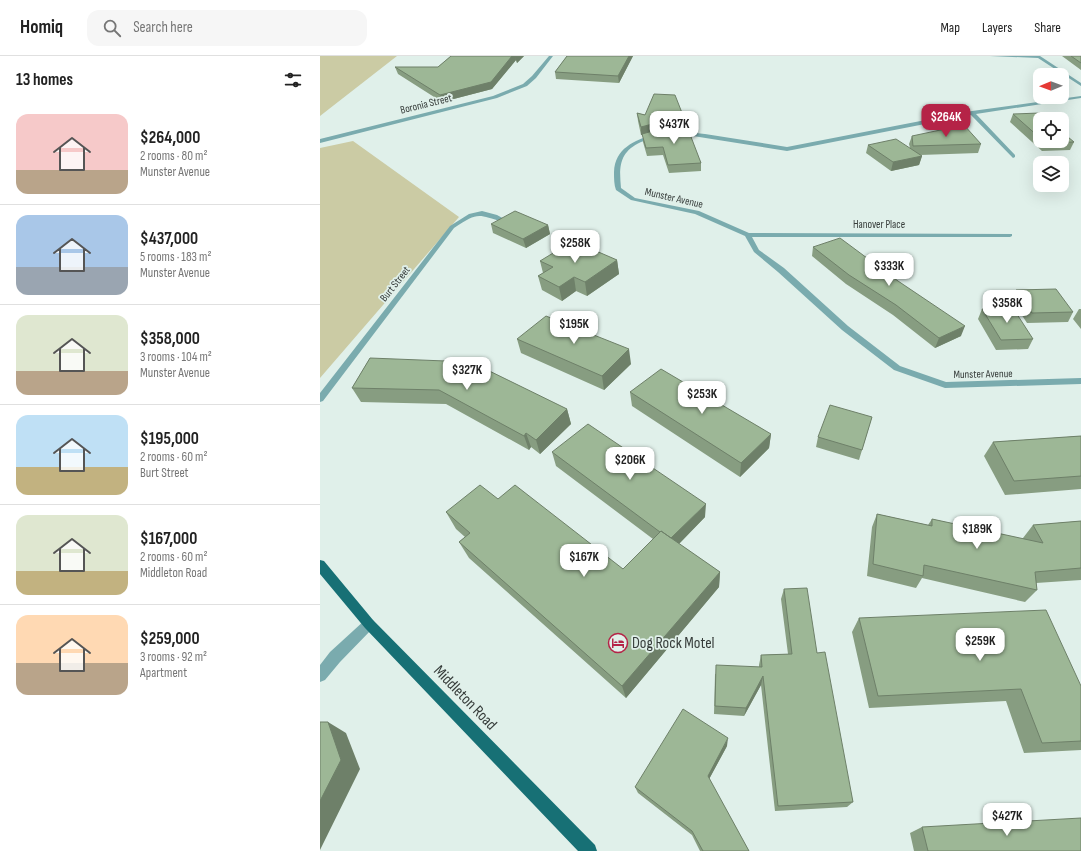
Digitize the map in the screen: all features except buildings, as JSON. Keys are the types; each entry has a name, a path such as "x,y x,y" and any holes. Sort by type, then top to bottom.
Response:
{"main road":[{"name":"Middleton Road","path":"320,566 369,624 589,851"}],"street":[{"name":"Boronia Street","path":"320,141 495,97 525,85 552,56"},
{"path":"992,56 1038,57 1081,85"},
{"name":"Munster Avenue","path":"1081,97 972,113 787,149 763,148 718,138 667,133 630,144 622,151 616,169 618,189 633,198 697,212 748,235 756,250 781,270 845,328 897,368 945,384 1081,381"},
{"path":"972,113 1013,156"},
{"name":"Burt Street","path":"320,399 452,227 467,216 480,212 492,214 503,220"},
{"name":"Hanover Place","path":"748,235 1010,235"},
{"path":"320,675 335,657 369,624"}],"green space":[{"path":"320,56 397,56 320,116"},
{"path":"353,141 459,217 320,378 320,148"}],"place":[{"name":"Dog Rock Motel","path":"618,643"}]}
